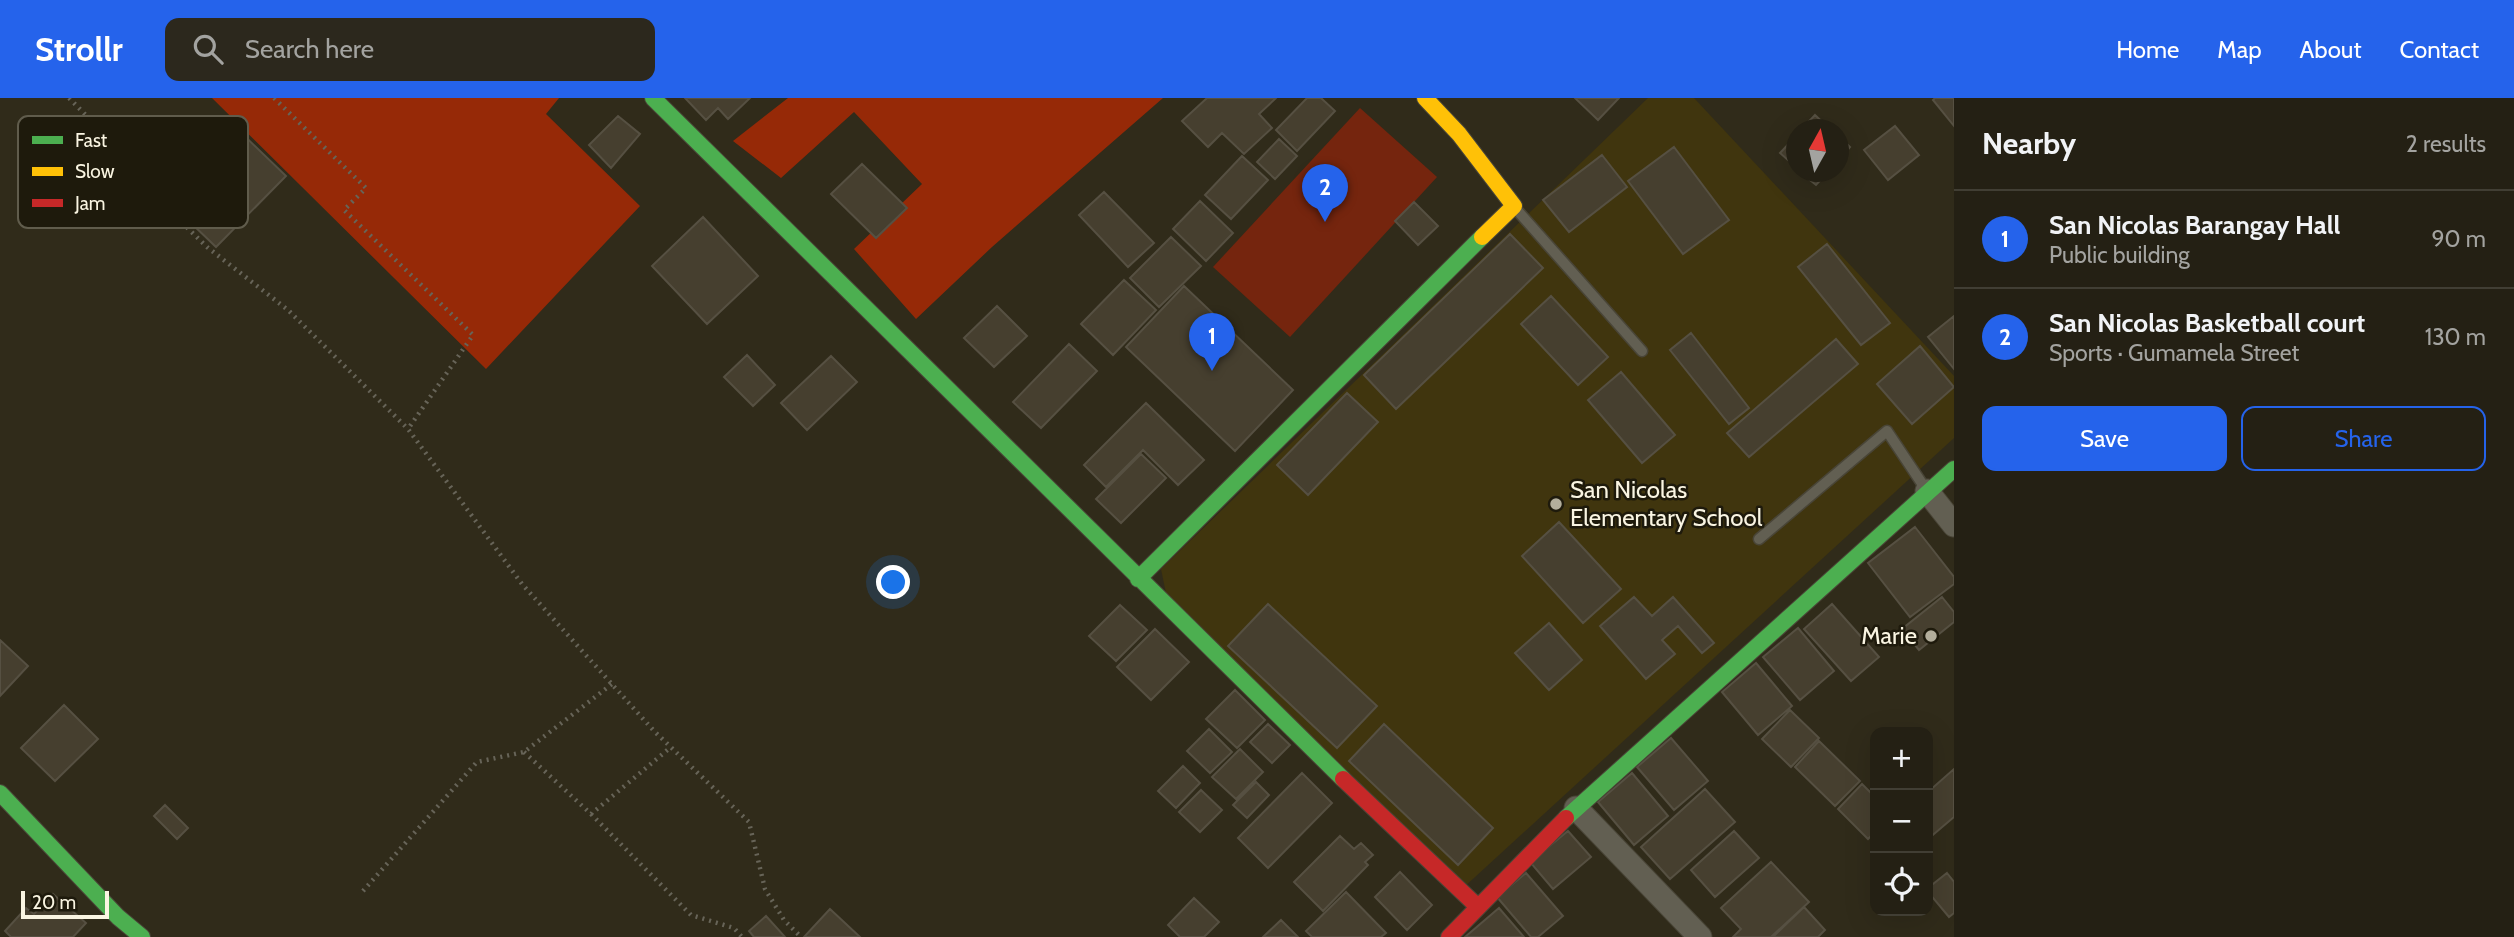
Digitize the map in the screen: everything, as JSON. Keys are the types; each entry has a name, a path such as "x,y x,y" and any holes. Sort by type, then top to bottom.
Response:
{"street":[{"path":"653,98 1294,732 1477,906"},
{"path":"1139,579 1514,206 1459,134 1425,98"},
{"path":"1449,937 1576,807 1954,468"},
{"path":"1927,491 1954,526"},
{"path":"0,793 118,917 142,937"},
{"path":"1576,807 1700,937"}],"lane":[{"path":"1514,206 1642,351"},
{"path":"1759,539 1886,431 1927,491"}],"path":[{"path":"69,98 87,116"},
{"path":"274,98 366,188 344,210 473,335 408,429"},
{"path":"188,228 288,310 408,429 522,584 671,747 749,822 765,889 784,920 801,937"},
{"path":"363,891 477,762 524,752 612,684"},
{"path":"591,814 671,747"},
{"path":"524,752 591,814 691,915 734,928 742,937"}],"shaded area":[{"path":"212,98 559,98 546,114 640,206 486,369 248,134 248,116 230,116"},
{"path":"788,98 1163,98 992,247 916,319 854,249 922,184 854,112 781,178 733,141"},
{"name":"San Nicolas Elementary School","path":"1648,98 1694,98 1954,376 1954,438 1462,889 1167,598 1161,569"},
{"path":"1360,108 1437,177 1290,337 1213,267"}],"building":[{"path":"685,98 750,98 728,119 718,108 706,120"},
{"path":"1207,98 1276,98 1259,114 1272,128 1244,154 1222,133 1208,147 1182,121"},
{"path":"1307,98 1321,98 1335,111 1297,151 1276,130"},
{"path":"1575,98 1619,98 1598,120"},
{"path":"1954,98 1954,126 1933,100"},
{"path":"618,116 640,134 611,168 589,145"},
{"path":"1895,126 1919,155 1888,180 1864,150"},
{"path":"248,139 286,176 248,215"},
{"path":"1279,139 1297,156 1275,179 1257,162"},
{"path":"1674,147 1729,220 1683,254 1628,181"},
{"path":"1786,147 1786,158 1780,153"},
{"path":"1602,155 1627,187 1569,232 1543,200"},
{"path":"1242,156 1268,180 1231,219 1205,195"},
{"path":"862,164 907,208 876,238 831,194"},
{"path":"1104,192 1154,243 1128,267 1079,215"},
{"path":"1200,201 1233,233 1206,261 1173,229"},
{"path":"1414,202 1438,226 1418,245 1395,221"},
{"path":"703,217 758,276 707,324 652,266"},
{"path":"196,228 235,228 216,247"},
{"path":"1510,234 1543,268 1396,409 1364,375"},
{"path":"1171,237 1201,266 1159,307 1130,278"},
{"path":"1827,244 1890,323 1861,345 1798,267"},
{"path":"1124,280 1156,310 1113,355 1081,324"},
{"path":"1184,286 1293,390 1235,451 1126,347"},
{"path":"1551,296 1608,357 1578,385 1521,324"},
{"path":"997,306 1027,336 994,367 964,338"},
{"path":"1954,316 1954,369 1928,337"},
{"path":"1691,333 1749,408 1729,424 1670,350"},
{"path":"1836,339 1858,364 1749,457 1727,433"},
{"path":"1069,344 1097,371 1041,428 1013,402"},
{"path":"1920,346 1954,387 1912,424 1877,384"},
{"path":"747,355 775,385 753,406 724,377"},
{"path":"831,356 857,382 807,430 781,403"},
{"path":"1621,372 1675,435 1642,463 1588,400"},
{"path":"1347,393 1378,422 1308,495 1277,465"},
{"path":"1146,403 1204,460 1178,485 1143,450 1106,487 1084,465"},
{"path":"1141,454 1166,478 1121,523 1096,499"},
{"path":"1559,522 1621,589 1583,623 1522,556"},
{"path":"1915,527 1954,577 1954,584 1910,617 1868,563"},
{"path":"1634,597 1652,616 1673,597 1714,643 1702,653 1678,626 1662,640 1675,654 1646,679 1600,626"},
{"path":"1942,597 1954,612 1954,622 1919,650 1902,629"},
{"path":"1268,604 1377,706 1337,748 1228,646"},
{"path":"1832,604 1879,657 1851,681 1804,629"},
{"path":"1120,605 1147,630 1116,661 1089,636"},
{"path":"1549,623 1582,660 1549,690 1515,653"},
{"path":"1798,628 1834,671 1800,700 1763,657"},
{"path":"1155,629 1189,662 1151,700 1117,667"},
{"path":"0,640 28,666 0,696"},
{"path":"1756,663 1792,706 1758,735 1722,692"},
{"path":"1235,690 1265,720 1237,748 1206,719"},
{"path":"64,705 98,739 55,781 21,748"},
{"path":"1790,710 1819,738 1791,767 1762,739"},
{"path":"1268,724 1290,745 1272,763 1250,742"},
{"path":"1384,724 1493,828 1458,865 1349,761"},
{"path":"1209,729 1232,752 1210,773 1187,751"},
{"path":"1671,738 1708,781 1674,810 1637,767"},
{"path":"1819,741 1860,781 1835,806 1795,767"},
{"path":"1240,749 1263,772 1236,799 1212,777"},
{"path":"1183,766 1200,783 1176,808 1158,791"},
{"path":"1954,769 1954,817 1933,835 1933,790"},
{"path":"1302,773 1332,803 1268,868 1238,838"},
{"path":"1632,773 1668,816 1634,845 1598,802"},
{"path":"1256,782 1269,795 1247,818 1233,805"},
{"path":"1862,784 1870,792 1870,837 1868,839 1838,809"},
{"path":"1705,789 1735,822 1670,879 1641,847"},
{"path":"1201,790 1222,810 1200,832 1179,812"},
{"path":"165,805 188,828 177,839 154,816"},
{"path":"1568,831 1591,857 1553,889 1530,862"},
{"path":"1734,831 1759,858 1715,897 1691,870"},
{"path":"1340,836 1354,849 1361,843 1373,855 1365,862 1368,865 1323,911 1294,882"},
{"path":"1771,862 1809,902 1771,937 1733,937 1741,929 1721,908"},
{"path":"1400,872 1432,905 1407,930 1375,897"},
{"path":"1526,873 1563,916 1538,937 1531,937 1497,897"},
{"path":"1947,873 1954,882 1954,913 1949,917 1933,898 1933,884"},
{"path":"1346,892 1386,933 1381,937 1312,937 1306,931"},
{"path":"53,894 86,923 73,937 11,937 5,931 26,908 34,914"},
{"path":"1194,898 1219,922 1204,937 1180,937 1168,925"},
{"path":"1804,907 1825,930 1818,937 1773,937"},
{"path":"1499,908 1524,937 1465,937"},
{"path":"830,909 860,937 804,937"},
{"path":"766,916 785,937 754,937 749,931"},
{"path":"1281,920 1298,937 1263,937"}],"traffic: fast":[{"path":"653,98 1343,779"},
{"path":"1138,579 1482,237"},
{"path":"1566,818 1954,469"},
{"path":"0,793 118,917 142,937"}],"traffic: slow":[{"path":"1425,98 1459,134 1514,206 1482,237"}],"traffic: jam":[{"path":"1343,779 1477,906"},
{"path":"1449,937 1566,818"}],"place":[{"name":"San Nicolas Basketball court","path":"1325,222"},
{"name":"San Nicolas Barangay Hall","path":"1212,371"},
{"name":"San Nicolas Elementary School","path":"1556,504"},
{"name":"Marie","path":"1931,636"}]}
